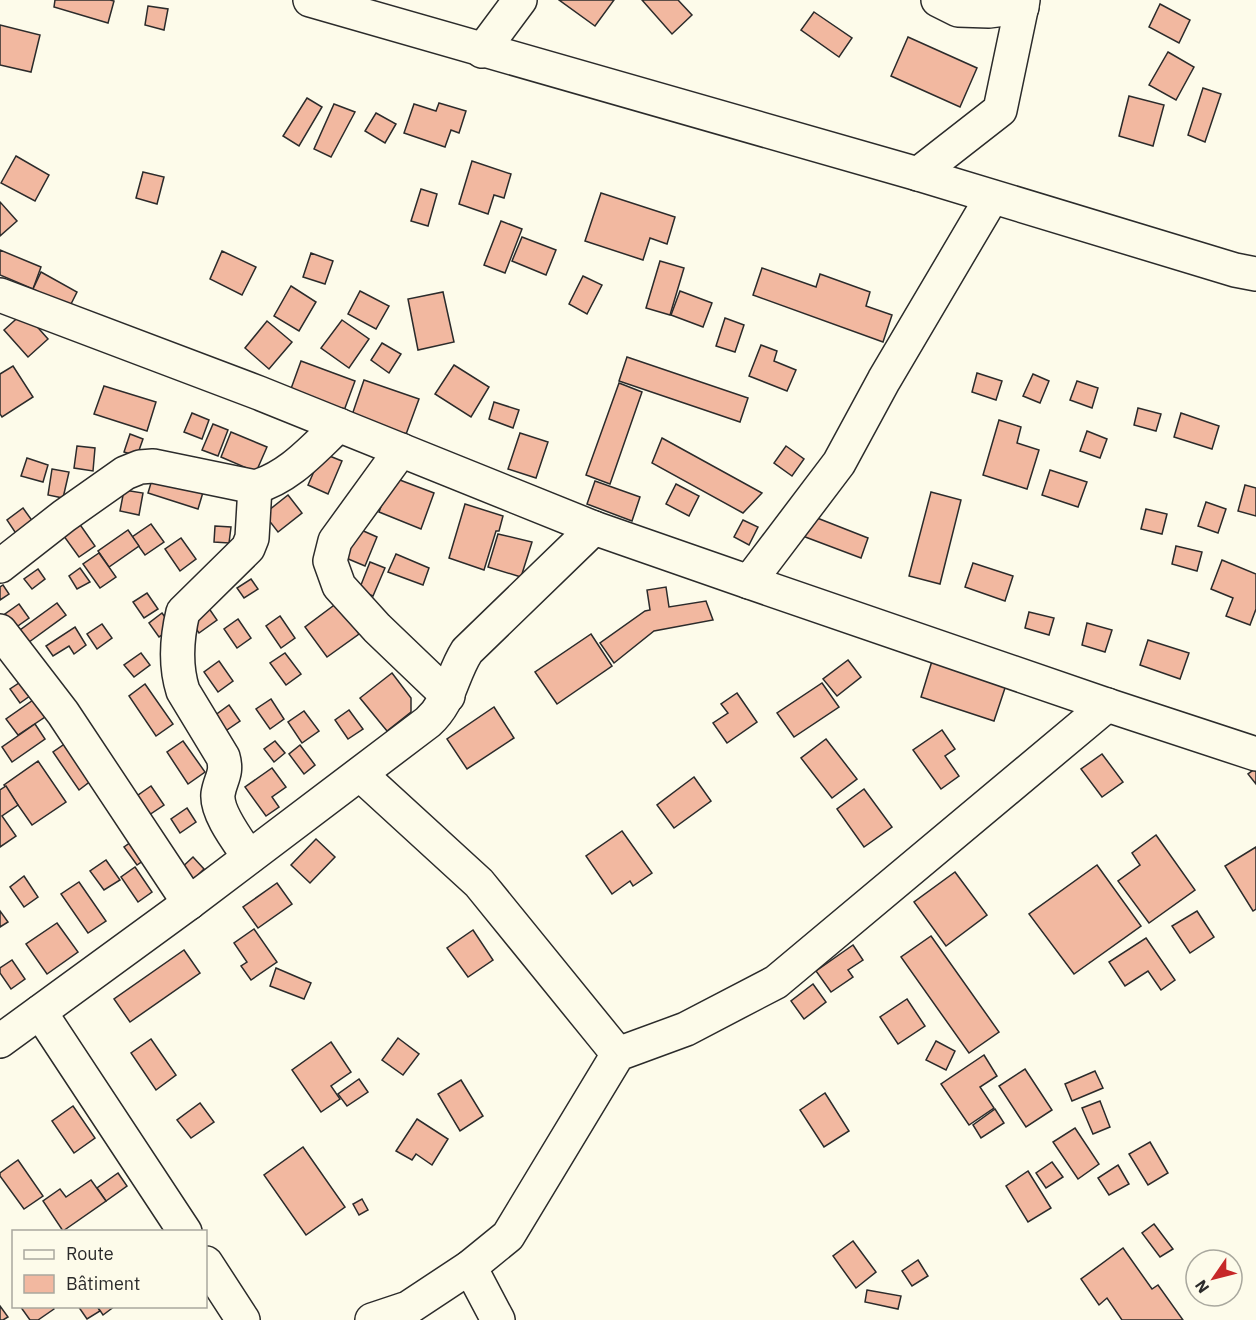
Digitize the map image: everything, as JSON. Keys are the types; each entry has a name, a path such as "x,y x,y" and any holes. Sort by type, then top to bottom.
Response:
{"street":[{"path":"310,0 918,174 1235,270 1256,274"},
{"path":"482,51 520,0"},
{"path":"918,174 1000,110 1022,4 989,11 958,10 938,0"},
{"path":"749,582 838,463 992,197"},
{"path":"0,295 339,425 594,528 1256,754"},
{"path":"0,566 64,516 125,473 140,467 153,466 255,487 294,468 339,425"},
{"path":"401,450 335,541 330,561 339,586 377,628 448,696"},
{"path":"249,857 221,810 218,795 226,766 223,757 183,691 179,678 178,658 183,612 248,548 252,538 255,487"},
{"path":"0,1041 189,903 428,722 440,711 448,696 458,664 467,651 594,528"},
{"path":"0,631 63,712 189,903"},
{"path":"372,1320 408,1308 470,1267 508,1236 618,1054 686,1029 776,982 1107,705"},
{"path":"360,774 478,883 618,1054"},
{"path":"40,1012 184,1230"},
{"path":"207,1265 243,1320"},
{"path":"470,1267 498,1320"}],"building":[{"path":"55,0 114,1 108,23 54,7"},
{"path":"559,0 614,0 595,26"},
{"path":"642,0 678,0 692,15 672,34"},
{"path":"1160,4 1190,20 1179,43 1149,27"},
{"path":"148,6 168,9 164,30 145,25"},
{"path":"814,12 852,38 839,57 801,30"},
{"path":"0,25 40,35 31,72 0,65"},
{"path":"908,37 977,68 960,107 891,76"},
{"path":"1168,52 1194,67 1176,100 1149,85"},
{"path":"1203,88 1221,94 1205,142 1188,135"},
{"path":"1129,96 1164,105 1153,146 1119,136"},
{"path":"307,98 322,107 299,146 283,136"},
{"path":"439,103 466,111 459,133 451,130 445,147 404,133 414,104 436,111"},
{"path":"334,104 355,112 331,157 314,149"},
{"path":"376,113 396,124 385,143 365,131"},
{"path":"16,156 49,175 35,201 1,183"},
{"path":"472,161 511,174 504,198 494,195 488,214 459,204"},
{"path":"143,172 164,177 157,204 136,198"},
{"path":"421,189 437,194 428,226 411,221"},
{"path":"601,193 675,217 667,244 650,238 643,260 585,241"},
{"path":"0,202 17,221 0,236"},
{"path":"501,221 522,229 505,273 484,265"},
{"path":"522,237 556,250 546,275 512,261"},
{"path":"0,250 41,267 33,289 0,275"},
{"path":"222,251 256,267 242,295 210,279"},
{"path":"311,253 333,261 325,284 303,277"},
{"path":"660,261 684,268 670,315 646,308"},
{"path":"762,268 816,287 820,274 870,292 866,306 892,315 883,342 753,295"},
{"path":"41,272 77,292 69,308 33,289"},
{"path":"583,276 602,285 587,314 569,304"},
{"path":"291,286 316,302 299,331 274,316"},
{"path":"360,291 389,306 376,329 348,314"},
{"path":"680,291 712,303 703,327 671,315"},
{"path":"443,292 454,342 418,350 408,299"},
{"path":"24,312 48,339 28,357 4,330"},
{"path":"725,318 744,325 735,352 716,346"},
{"path":"342,320 369,339 349,368 321,348"},
{"path":"267,321 292,342 269,369 245,348"},
{"path":"382,343 401,354 389,373 371,360"},
{"path":"761,345 777,351 774,361 796,370 787,391 749,376"},
{"path":"627,357 748,398 740,422 619,381"},
{"path":"301,361 355,381 342,416 288,397"},
{"path":"454,365 489,387 471,417 435,394"},
{"path":"13,366 33,397 2,417 0,414 0,374"},
{"path":"977,373 1002,381 996,400 972,392"},
{"path":"1033,374 1049,381 1040,403 1023,396"},
{"path":"364,380 419,399 405,437 351,418"},
{"path":"1077,381 1098,388 1092,408 1070,400"},
{"path":"619,383 642,392 610,484 586,475"},
{"path":"104,386 156,402 147,431 94,414"},
{"path":"494,402 519,410 513,428 489,419"},
{"path":"1138,408 1161,414 1156,431 1134,425"},
{"path":"192,413 209,420 202,439 184,432"},
{"path":"1181,413 1219,426 1212,449 1174,437"},
{"path":"999,420 1021,427 1017,443 1039,450 1027,489 983,475"},
{"path":"213,424 228,430 218,456 202,450"},
{"path":"1087,431 1107,439 1100,458 1080,451"},
{"path":"231,432 267,447 256,472 221,457"},
{"path":"520,433 548,442 536,478 508,469"},
{"path":"130,434 143,439 137,456 124,452"},
{"path":"662,438 762,493 743,513 652,463"},
{"path":"77,446 95,448 93,471 74,468"},
{"path":"786,446 804,459 792,476 774,463"},
{"path":"322,453 342,461 328,494 308,485"},
{"path":"27,458 48,465 43,482 21,476"},
{"path":"52,469 69,472 63,498 48,495"},
{"path":"1050,470 1087,482 1078,507 1042,495"},
{"path":"154,473 204,489 198,509 148,493"},
{"path":"392,477 434,493 421,529 379,512"},
{"path":"595,481 640,497 632,521 587,504"},
{"path":"676,484 699,496 689,516 666,504"},
{"path":"1245,485 1256,488 1256,516 1238,511"},
{"path":"124,490 143,493 139,515 120,511"},
{"path":"931,492 961,500 940,584 909,576"},
{"path":"288,495 302,513 278,532 264,514"},
{"path":"1206,502 1226,509 1218,533 1198,526"},
{"path":"465,504 503,516 484,570 449,558"},
{"path":"23,508 36,526 19,538 7,520"},
{"path":"1146,509 1167,514 1162,534 1141,529"},
{"path":"807,514 868,538 861,558 800,535"},
{"path":"74,516 95,546 79,557 58,528"},
{"path":"743,520 758,527 749,545 734,537"},
{"path":"151,524 164,542 145,555 132,537"},
{"path":"215,526 231,527 229,543 214,542"},
{"path":"359,529 377,537 365,566 346,558"},
{"path":"128,530 139,546 109,567 98,551"},
{"path":"498,534 532,542 521,577 488,567"},
{"path":"181,538 196,559 180,571 165,549"},
{"path":"1176,546 1202,552 1197,571 1172,564"},
{"path":"99,553 116,577 100,588 83,564"},
{"path":"396,554 429,568 423,585 388,572"},
{"path":"1222,560 1256,574 1256,609 1250,625 1226,616 1233,598 1211,589"},
{"path":"370,562 385,568 373,596 359,590"},
{"path":"973,563 1013,576 1005,601 965,587"},
{"path":"80,568 90,582 77,589 69,576"},
{"path":"38,569 45,579 32,589 24,579"},
{"path":"251,579 258,589 244,598 237,588"},
{"path":"3,585 9,594 0,600 0,587"},
{"path":"666,587 669,607 706,601 713,620 654,631 614,663 600,643 645,611 650,610 647,590"},
{"path":"147,593 158,609 144,618 133,602"},
{"path":"57,603 66,615 25,645 16,633"},
{"path":"337,603 359,634 327,657 305,627"},
{"path":"19,604 29,618 15,628 5,614"},
{"path":"208,607 217,620 199,633 190,620"},
{"path":"1029,612 1054,618 1049,635 1025,628"},
{"path":"162,613 173,628 159,637 149,623"},
{"path":"280,616 295,638 281,648 266,626"},
{"path":"238,619 251,638 237,648 224,629"},
{"path":"1087,623 1112,630 1105,652 1082,645"},
{"path":"102,624 112,638 97,649 87,634"},
{"path":"75,627 86,645 74,654 69,646 53,656 46,646"},
{"path":"591,634 612,666 557,704 535,672"},
{"path":"1148,640 1189,653 1180,679 1140,665"},
{"path":"141,653 150,665 134,677 124,665"},
{"path":"285,653 301,674 286,685 270,663"},
{"path":"848,660 861,677 837,696 823,679"},
{"path":"219,661 233,681 218,692 204,672"},
{"path":"932,661 1006,685 994,721 921,697"},
{"path":"392,673 411,698 411,712 387,731 360,698"},
{"path":"25,679 34,693 20,703 10,689"},
{"path":"822,683 839,707 794,737 777,713"},
{"path":"145,684 173,724 156,736 129,696"},
{"path":"737,693 757,722 727,743 713,723 728,713 721,704"},
{"path":"36,698 48,715 18,735 6,719"},
{"path":"271,699 284,719 270,729 256,709"},
{"path":"229,705 240,721 221,734 210,719"},
{"path":"494,707 514,738 467,769 447,739"},
{"path":"349,710 363,729 348,739 335,720"},
{"path":"304,711 319,731 302,743 288,722"},
{"path":"35,724 45,739 12,762 2,747"},
{"path":"942,730 955,749 945,756 959,776 941,789 913,750"},
{"path":"826,739 857,779 832,798 801,758"},
{"path":"183,741 205,772 188,784 167,752"},
{"path":"275,741 285,753 274,762 264,749"},
{"path":"66,743 92,780 79,790 53,752"},
{"path":"300,745 315,765 304,774 289,754"},
{"path":"1102,754 1123,782 1102,797 1081,769"},
{"path":"38,761 66,802 32,825 4,785"},
{"path":"272,768 286,787 272,797 279,807 266,816 245,787"},
{"path":"1256,768 1256,784 1248,774"},
{"path":"694,777 711,801 674,828 657,805"},
{"path":"6,786 18,805 2,816 16,836 0,847 0,790"},
{"path":"151,786 164,805 143,819 131,800"},
{"path":"864,789 892,827 864,847 837,809"},
{"path":"187,808 196,822 180,833 171,819"},
{"path":"622,831 652,873 633,886 630,881 612,894 586,856"},
{"path":"1156,835 1195,890 1149,923 1118,881 1140,865 1132,853"},
{"path":"137,838 150,856 137,865 124,847"},
{"path":"316,839 335,857 310,883 291,865"},
{"path":"1256,847 1256,909 1253,911 1225,866"},
{"path":"193,857 204,869 189,884 177,872"},
{"path":"106,860 120,880 104,890 90,871"},
{"path":"1097,865 1141,926 1074,974 1029,914"},
{"path":"135,867 152,892 138,902 121,877"},
{"path":"955,872 987,915 946,946 914,902"},
{"path":"24,876 38,897 24,907 10,887"},
{"path":"79,882 106,921 88,933 61,894"},
{"path":"277,883 292,904 258,928 243,907"},
{"path":"0,911 8,922 0,927"},
{"path":"1197,911 1214,937 1190,953 1172,926"},
{"path":"57,923 78,952 47,974 26,944"},
{"path":"254,929 277,962 251,980 241,966 247,962 234,943"},
{"path":"473,930 493,960 468,977 447,948"},
{"path":"931,936 999,1032 969,1053 901,957"},
{"path":"1146,938 1175,980 1161,990 1148,971 1125,986 1109,962"},
{"path":"853,945 863,960 848,970 853,977 831,992 816,971"},
{"path":"184,950 200,973 130,1022 114,999"},
{"path":"12,960 25,979 11,989 0,973 0,968"},
{"path":"276,968 311,983 304,999 270,986"},
{"path":"813,984 826,1002 804,1019 791,1001"},
{"path":"907,999 925,1026 898,1044 880,1017"},
{"path":"398,1038 419,1054 403,1075 382,1060"},
{"path":"151,1039 176,1075 156,1090 131,1053"},
{"path":"936,1041 955,1051 946,1070 926,1060"},
{"path":"331,1042 351,1072 331,1086 340,1099 321,1112 292,1070"},
{"path":"984,1055 997,1076 980,1087 994,1108 969,1125 941,1084"},
{"path":"1025,1069 1052,1110 1026,1127 999,1086"},
{"path":"1095,1071 1103,1088 1072,1101 1065,1084"},
{"path":"359,1079 368,1092 347,1106 338,1094"},
{"path":"461,1080 483,1116 460,1131 438,1094"},
{"path":"825,1093 849,1131 824,1147 800,1110"},
{"path":"1100,1101 1110,1127 1093,1134 1082,1108"},
{"path":"200,1103 214,1122 191,1138 177,1120"},
{"path":"73,1106 95,1138 74,1153 52,1121"},
{"path":"995,1109 1004,1123 981,1138 973,1125"},
{"path":"417,1119 448,1139 432,1165 416,1154 412,1160 396,1151"},
{"path":"1075,1128 1099,1164 1078,1179 1053,1142"},
{"path":"1150,1142 1168,1173 1148,1185 1129,1154"},
{"path":"303,1147 345,1207 306,1235 264,1175"},
{"path":"18,1160 43,1196 24,1209 0,1176 0,1173"},
{"path":"1052,1162 1063,1177 1046,1188 1036,1173"},
{"path":"1118,1165 1129,1184 1109,1195 1098,1178"},
{"path":"1028,1171 1051,1208 1028,1222 1006,1186"},
{"path":"118,1173 127,1186 106,1201 97,1188"},
{"path":"91,1180 106,1201 62,1230 43,1201 60,1189 66,1197"},
{"path":"362,1199 368,1210 359,1215 353,1204"},
{"path":"1154,1224 1173,1249 1160,1257 1142,1233"},
{"path":"853,1241 876,1272 856,1288 833,1256"},
{"path":"1123,1248 1152,1289 1158,1285 1183,1320 1122,1320 1107,1298 1099,1305 1081,1279"},
{"path":"918,1260 928,1276 912,1286 902,1271"},
{"path":"867,1290 901,1296 898,1309 865,1302"},
{"path":"0,1306 8,1317 3,1320 0,1320"},
{"path":"21,1308 54,1308 38,1320 30,1320"},
{"path":"79,1308 98,1308 100,1311 87,1319"},
{"path":"98,1308 112,1308 103,1315"}]}
